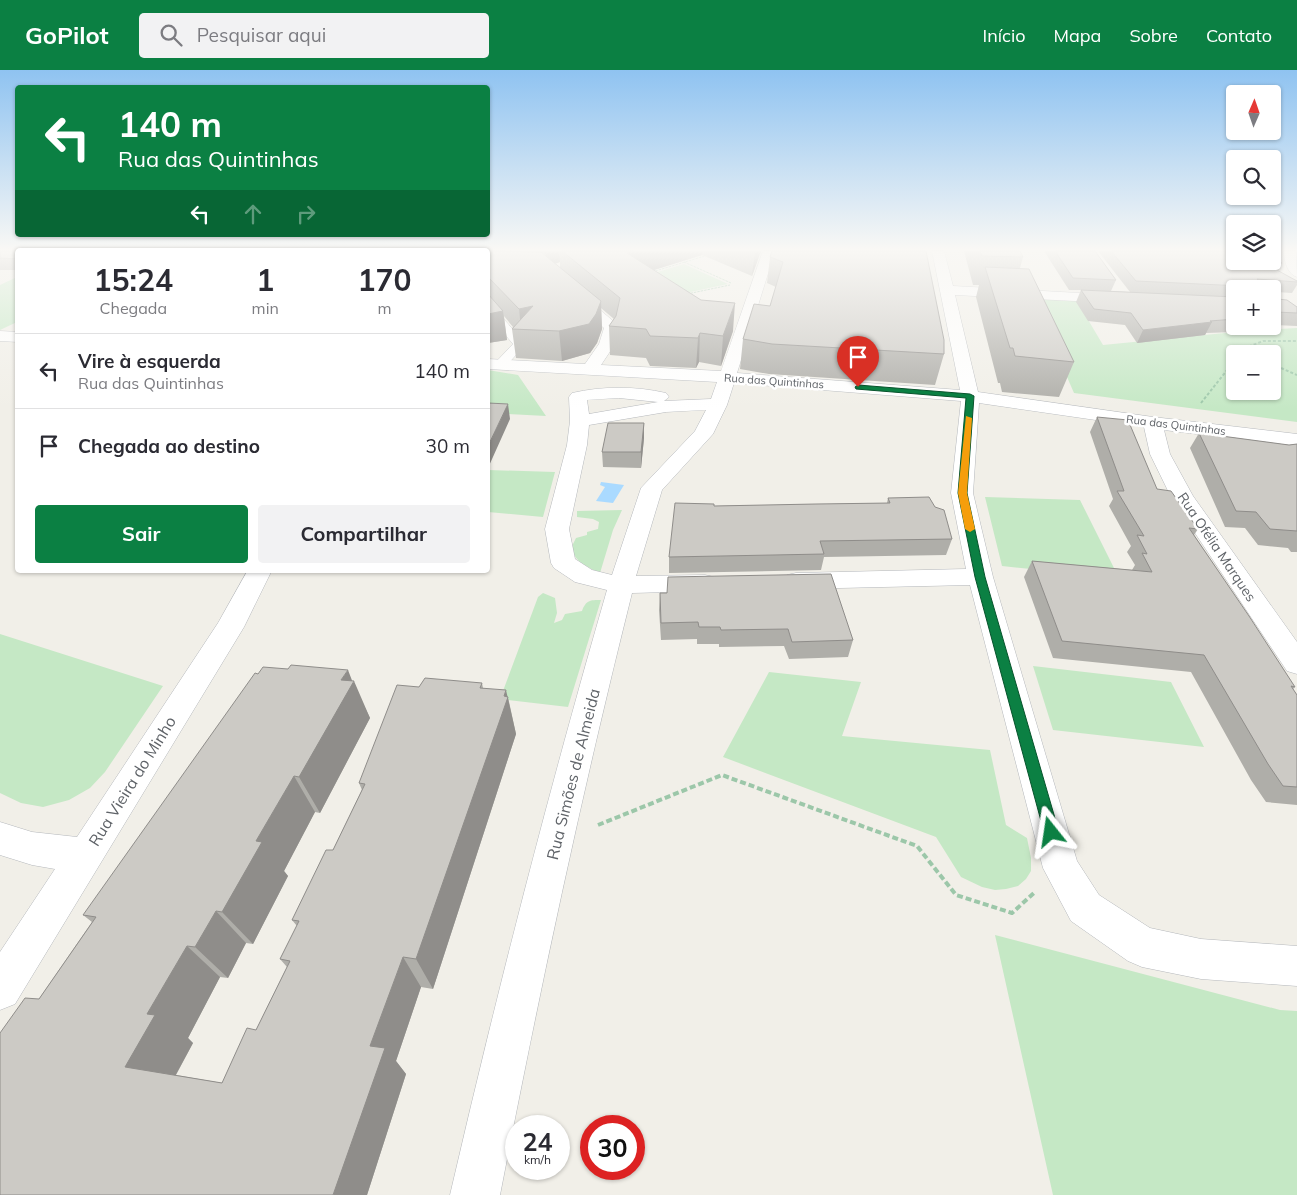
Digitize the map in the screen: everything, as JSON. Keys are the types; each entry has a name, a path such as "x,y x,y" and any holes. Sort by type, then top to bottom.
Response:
{"street":[{"path":"585,304 612,327 609,341 589,370"},
{"name":"Rua Simões de Almeida","path":"475,1195 509,1035 589,704 621,585 652,488 703,434 715,395 749,304"},
{"path":"950,304 970,396 962,493 980,577 1062,868 1085,908 1142,947 1201,959 1297,966"},
{"path":"0,336 15,337"},
{"name":"Rua das Quintinhas","path":"493,364 589,370 715,395 970,396 1153,423 1297,440"},
{"path":"715,395 580,421 577,445 556,529 563,563 584,576 621,585 731,583"},
{"name":"Rua Ofélia Marques","path":"1153,423 1160,454 1182,497 1297,664"},
{"name":"Rua Vieira do Minho","path":"0,989 230,627 258,573"},
{"path":"771,582 980,577"},
{"path":"0,838 14,845 36,850 86,854"}],"lane":[{"path":"490,310 520,344 493,364"}],"path":[{"path":"1248,345 1258,342 1297,341"},
{"path":"1281,368 1297,375"},
{"path":"1199,405 1226,371"},
{"path":"556,841 722,775 917,846 956,895 1012,913 1062,868"}],"green space":[{"path":"0,304 15,304 15,323 0,330"},
{"path":"1035,304 1078,304 1103,345 1226,333 1226,335 1281,335 1281,329 1297,328 1297,422 1074,393"},
{"path":"490,370 518,375 546,416 490,413"},
{"path":"490,470 555,472 543,517 490,512"},
{"path":"985,497 1080,500 1119,578 1002,566"},
{"path":"622,510 613,530 600,573 579,561 571,548 576,538 598,529 599,522 593,519 577,517 577,511"},
{"path":"543,593 555,598 557,613 554,623 562,620 565,614 582,611 589,601 601,600 568,707 500,699 538,597"},
{"path":"0,634 163,686 105,772 90,788 69,800 43,807 21,803 0,793"},
{"path":"1033,666 1171,682 1204,747 1053,730"},
{"path":"769,672 861,682 842,736 990,750 1006,825 1027,838 1031,858 1031,871 1026,879 1018,886 1006,889 995,890 982,887 961,877 936,837 723,757"},
{"path":"995,935 1280,1010 1297,1011 1297,1195 1053,1195"}],"water":[{"path":"601,482 624,485 613,503 596,501 605,487 600,485"}],"building":[{"path":"490,304 496,304 503,311 490,314"},
{"path":"514,304 600,304 589,324 559,331 512,329 533,306 519,309"},
{"path":"619,304 735,304 723,336 700,333 698,338 650,336 646,329 609,326 616,316"},
{"path":"754,304 770,306 771,304 937,304 944,340 944,354 772,344 743,339"},
{"path":"996,304 1046,304 1074,362 1015,356 1013,348 1010,348"},
{"path":"1090,304 1226,304 1226,320 1143,330 1131,313 1094,309"},
{"path":"1281,304 1292,304 1297,307 1297,313 1281,312"},
{"path":"490,403 508,404 490,442"},
{"path":"1097,417 1128,420 1157,489 1171,491 1198,529 1189,528 1295,687 1291,686 1297,695 1297,787 1283,786 1204,655 1062,641 1032,561 1152,572 1142,553 1147,554 1137,535 1144,536 1117,491 1124,491"},
{"path":"608,423 644,423 641,452 602,452"},
{"path":"1199,433 1289,445 1297,444 1297,531 1270,529 1256,512 1236,511"},
{"path":"929,497 935,507 944,510 952,539 820,541 824,554 669,557 675,503 714,504 714,506 890,503 888,498"},
{"path":"831,574 853,640 792,642 788,629 721,630 720,627 699,627 698,622 661,623 660,593 667,593 668,577"},
{"path":"291,665 348,670 341,680 354,681 299,777 294,776 256,841 262,842 222,912 216,911 195,947 187,946 147,1014 155,1015 125,1067 222,1083 247,1028 256,1030 290,961 280,959 299,921 292,920 326,850 333,850 365,784 359,783 397,685 419,687 425,678 482,683 480,688 506,690 504,696 508,697 416,959 403,957 370,1046 385,1048 333,1195 0,1195 0,1033 25,998 39,999 96,917 83,915 255,673 258,674 263,667 288,669"}],"slow traffic":[{"path":"968,418 962,493 970,529"}],"route":[{"path":"858,387 970,396 962,493 980,577 1051,832"}]}
